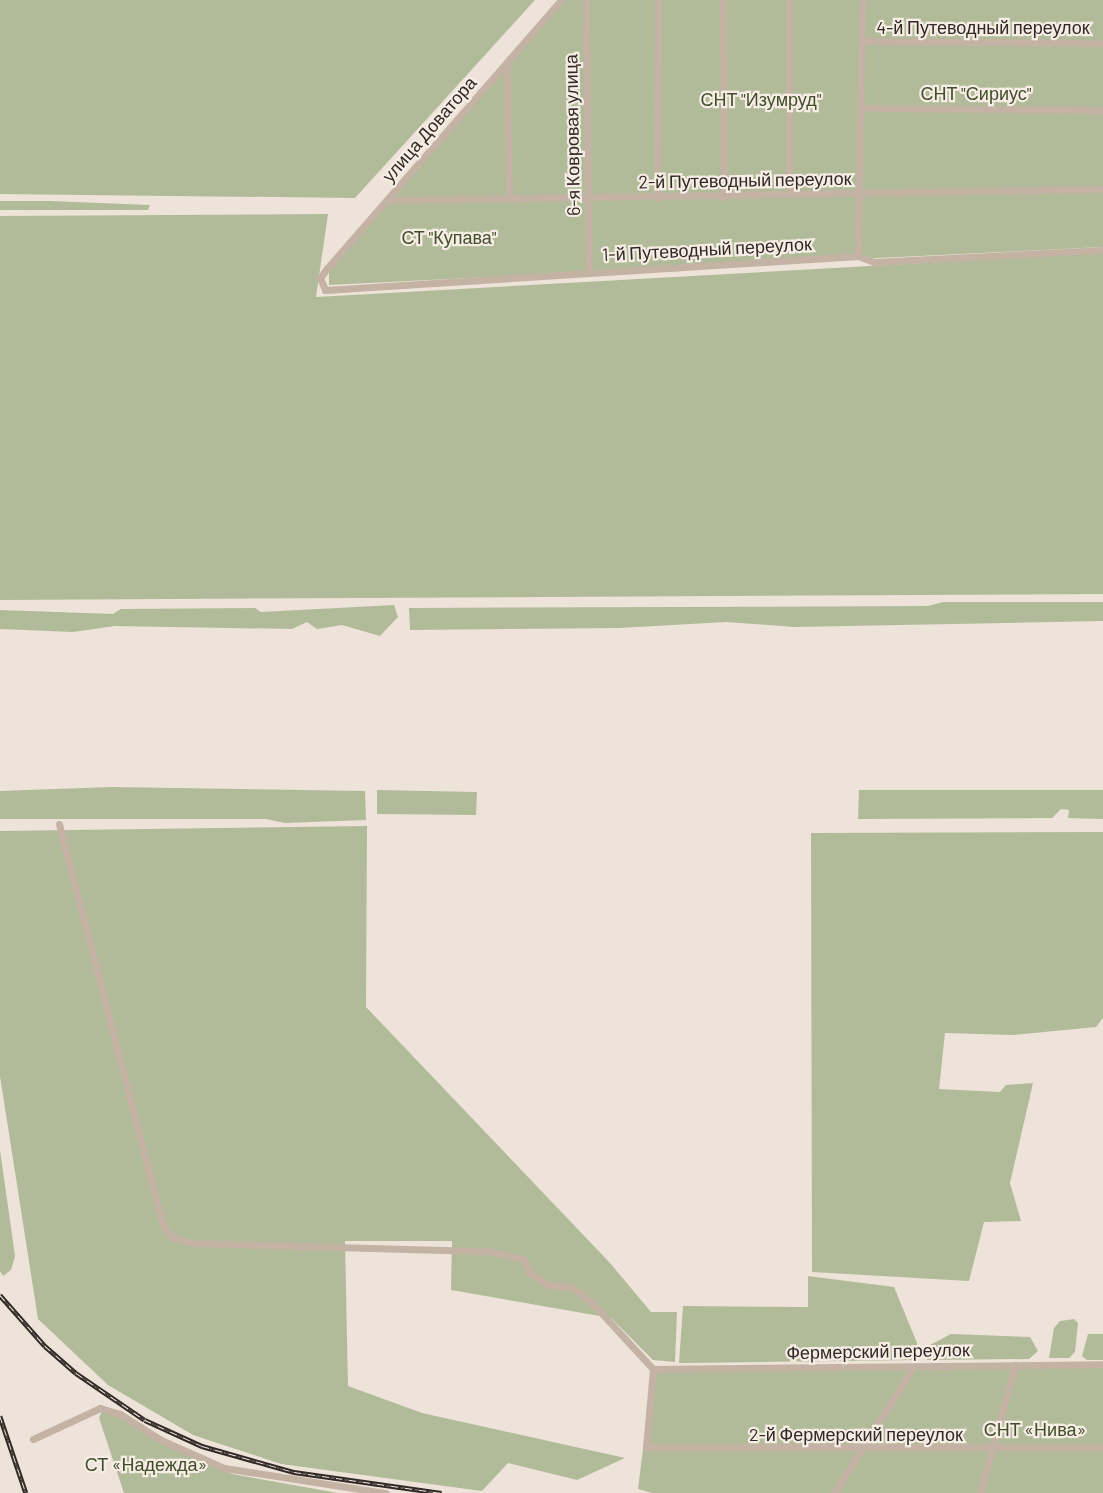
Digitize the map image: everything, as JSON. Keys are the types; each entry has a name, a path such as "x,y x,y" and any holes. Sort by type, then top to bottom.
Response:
{"street":[{"name":"улица Доватора","path":"320,278 561,0"},
{"name":"6-я Ковровая улица","path":"586,0 589,270"},
{"path":"657,198 658,0"},
{"path":"723,0 724,197"},
{"path":"789,0 789,194"},
{"path":"858,255 862,0"},
{"name":"4-й Путеводный переулок","path":"862,41 1103,43"},
{"path":"507,63 509,196"},
{"path":"862,108 1103,110"},
{"name":"2-й Путеводный переулок","path":"388,200 509,196 724,197 860,192 1103,189"},
{"name":"1-й Путеводный переулок","path":"320,278 322,286 330,291 589,270 858,255 874,262 1103,250"},
{"path":"59,824 162,1224 171,1237 193,1243 488,1251 524,1259 529,1272 547,1285 572,1287 593,1304 653,1369"},
{"name":"Фермерский переулок","path":"653,1369 1103,1364"},
{"path":"980,1493 1015,1365"},
{"path":"834,1493 914,1366"},
{"name":"2-й Фермерский переулок","path":"653,1369 646,1447 861,1450 1103,1447"},
{"path":"33,1439 100,1408 120,1414 161,1440 224,1468 386,1493"}],"green space":[{"path":"0,0 535,0 355,198 0,194"},
{"path":"558,0 1103,0 1103,247 329,285 329,271"},
{"path":"0,201 150,205 148,210 0,210"},
{"path":"328,214 316,297 1103,253 1103,594 0,600 0,216"},
{"path":"943,602 1103,602 1103,621 795,627 726,622 619,628 410,630 409,608 928,606"},
{"path":"394,605 398,617 380,636 342,625 317,629 307,622 292,629 115,626 73,632 0,629 0,610 113,614 121,609 255,608 261,612"},
{"path":"111,787 365,791 366,820 285,823 266,819 0,819 0,791"},
{"path":"377,790 477,792 476,815 377,814"},
{"path":"859,790 1103,790 1103,819 1068,818 1069,810 1061,809 1052,818 858,819"},
{"path":"367,826 366,1007 610,1263 651,1312 677,1312 675,1362 653,1360 611,1318 451,1290 452,1241 345,1241 348,1386 422,1413 625,1458 577,1480 508,1463 482,1491 281,1464 193,1435 108,1385 38,1319 0,1076 0,831"},
{"path":"1103,832 1103,1018 1096,1027 1013,1035 945,1033 939,1089 1000,1092 1006,1085 1033,1083 1010,1183 1021,1221 984,1222 969,1281 812,1272 811,833"},
{"path":"0,1150 15,1256 11,1270 3,1276 0,1271"},
{"path":"808,1276 894,1287 917,1343 916,1360 679,1363 683,1306 808,1307"},
{"path":"1074,1319 1078,1323 1075,1352 1069,1358 1049,1358 1054,1328 1060,1321"},
{"path":"951,1334 1030,1337 1038,1351 1029,1359 927,1360 926,1347"},
{"path":"1088,1334 1103,1334 1103,1360 1087,1360 1082,1356"},
{"name":"СНТ «Нива»","path":"1103,1364 1103,1493 652,1493 638,1489 653,1369"},
{"name":"СТ «Надежда»","path":"103,1409 200,1461 232,1474 338,1493 124,1493 99,1418"}],"railway":[{"path":"0,1295 45,1346 76,1373 145,1420 202,1446 294,1472 442,1493"},
{"path":"0,1416 26,1493"}],"park label":[{"name":"СНТ \"Сириус\"","path":"976,93"},
{"name":"СНТ \"Изумруд\"","path":"761,99"},
{"name":"СТ \"Купава\"","path":"449,237"}]}
